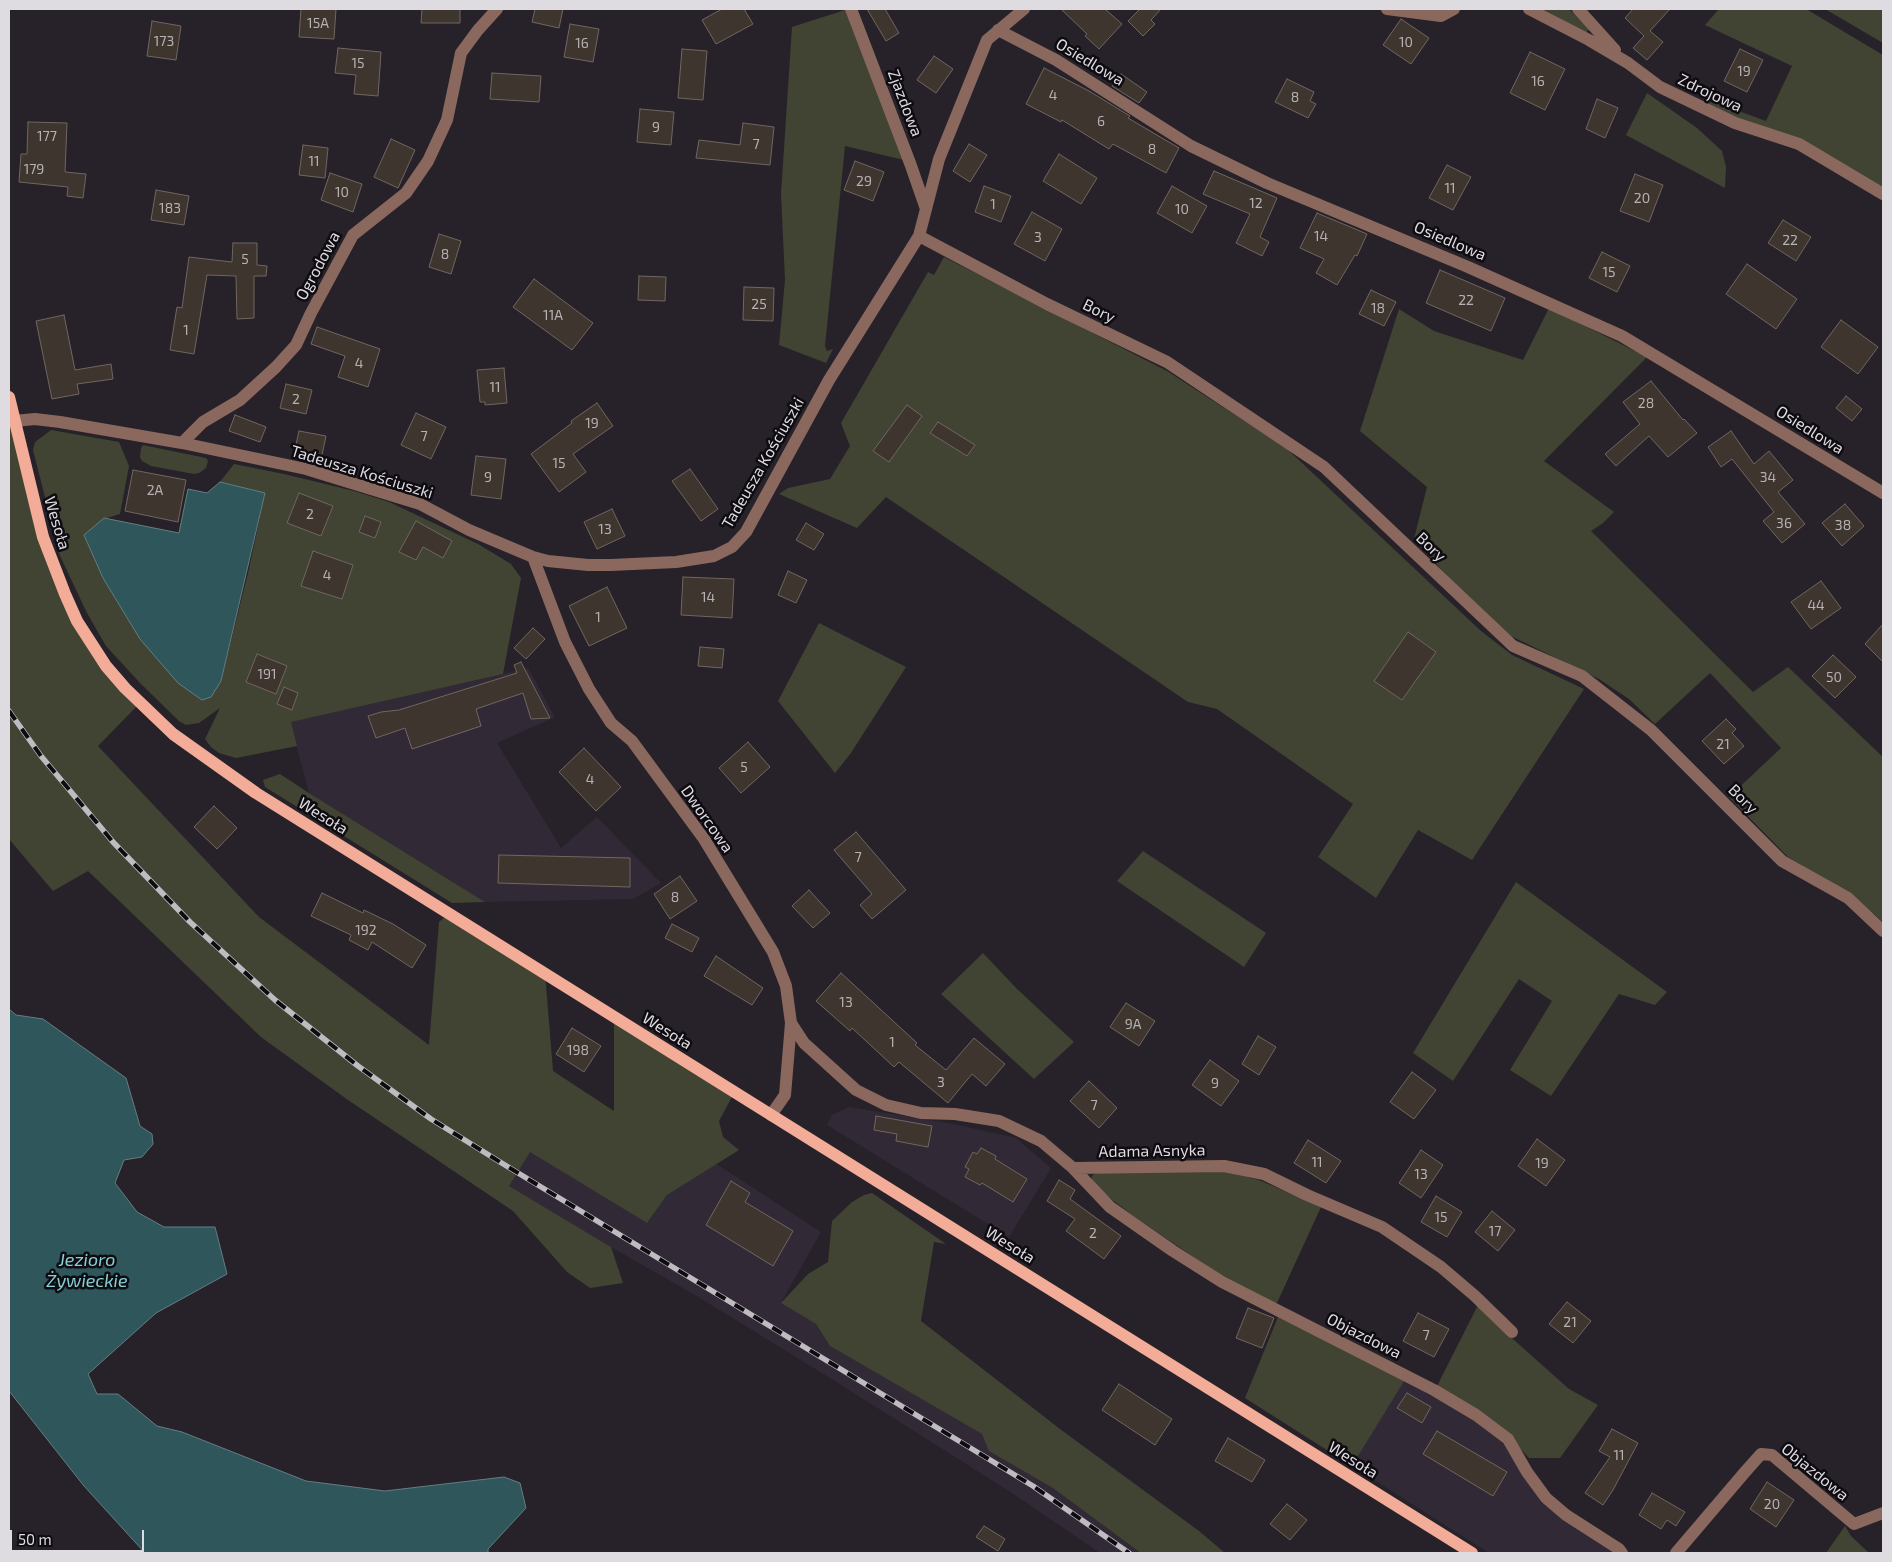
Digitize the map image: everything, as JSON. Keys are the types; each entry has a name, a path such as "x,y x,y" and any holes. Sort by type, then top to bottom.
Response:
{"main road":[{"name":"Wesoła","path":"9,398 43,537 77,621 106,666 125,688 156,719 194,750 256,793 1472,1553"}],"street":[{"name":"Ogrodowa","path":"182,443 203,422 240,400 296,346 311,312 353,234 406,193 428,161 447,120 461,54 496,9"},
{"name":"Zjazdowa","path":"850,9 926,209"},
{"name":"Tadeusza Kościuszki","path":"14,421 35,419 60,422 182,443 306,469 420,504 470,530 534,557 556,562 588,566 676,562 714,556 732,547 746,532 828,380 919,236 939,159 987,40 1024,9"},
{"path":"1387,9 1441,16 1454,9"},
{"name":"Zdrojowa","path":"1529,9 1628,62 1660,87 1735,124 1799,144 1883,194"},
{"path":"1578,9 1605,40 1628,62"},
{"name":"Osiedlowa","path":"998,30 1056,60 1191,146 1267,183 1468,267 1622,336 1883,493"},
{"name":"Bory","path":"919,236 1047,304 1168,362 1324,467 1512,646 1582,676 1651,730 1782,861 1848,898 1883,931"},
{"name":"Dworcowa","path":"534,557 565,642 589,688 611,722 632,741 704,839 773,952 786,986 791,1023 785,1095 771,1116"},
{"path":"791,1023 804,1043 856,1090 886,1105 921,1113 955,1114 999,1121 1041,1141 1072,1168"},
{"name":"Adama Asnyka","path":"1072,1168 1224,1166 1264,1174 1307,1195 1382,1226 1441,1267 1475,1296 1512,1332"},
{"name":"Objazdowa","path":"1072,1168 1110,1207 1173,1251 1214,1276 1434,1390 1476,1415 1508,1440 1527,1472 1546,1498 1566,1515 1620,1549 1622,1553"},
{"name":"Objazdowa","path":"1676,1553 1761,1454 1772,1455 1854,1524 1883,1513"}],"shaded area":[{"path":"528,668 555,717 497,743 561,848 597,817 661,883 633,899 485,902 309,793 290,722"},
{"path":"849,1107 954,1124 1016,1138 1051,1168 1009,1237 827,1125 832,1115"},
{"path":"468,1114 647,1223 698,1152 821,1232 781,1303 816,1324 830,1346 982,1434 1158,1553 1100,1553 1012,1493 838,1383 700,1298 443,1147"},
{"path":"1406,1378 1505,1440 1541,1503 1617,1553 1489,1553 1352,1466"}],"green space":[{"path":"1543,9 1569,9 1589,29 1586,33"},
{"path":"1719,9 1806,9 1883,55 1883,188 1707,105 1703,98 1766,121 1792,66 1705,25"},
{"path":"1825,9 1883,9 1883,43"},
{"path":"845,10 904,160 845,146 825,346 827,351 833,349 826,363 779,345 785,280 781,194 792,27"},
{"path":"1647,93 1697,128 1722,151 1726,167 1725,188 1626,135"},
{"path":"944,257 1167,371 1286,448 1481,631 1512,655 1584,689 1472,860 1418,830 1376,898 1318,857 1353,804 1217,709 1188,702 886,497 857,528 779,494 788,488 830,479 850,446 841,423 928,272 934,275"},
{"path":"1549,308 1647,357 1544,461 1614,512 1591,531 1753,692 1788,667 1883,757 1883,922 1857,899 1788,857 1729,797 1781,748 1710,673 1655,724 1629,699 1599,679 1507,634 1472,604 1414,539 1427,487 1360,431 1399,309 1434,331 1523,360"},
{"path":"9,416 77,621 140,703 98,746 259,917 429,1045 439,922 449,913 545,973 553,1071 614,1111 614,1016 734,1093 719,1121 723,1137 739,1150 667,1195 647,1223 530,1152 509,1186 611,1247 623,1283 590,1288 567,1272 513,1211 348,1100 261,1037 88,871 53,891 9,839"},
{"path":"51,430 119,442 129,466 120,514 104,519 84,535 103,578 140,639 221,681 249,569 265,493 220,482 234,464 354,491 389,502 478,544 511,564 521,578 503,674 291,722 297,746 236,758 219,753 205,739 220,708 199,723 186,725 179,721 106,646 87,613 60,556 33,450 35,442"},
{"path":"143,445 206,458 208,461 206,468 194,474 151,466 142,461 140,457"},
{"path":"819,623 906,667 851,753 835,773 778,701"},
{"path":"280,774 485,902 452,903 265,787 263,780"},
{"path":"1143,851 1266,933 1244,967 1117,881"},
{"path":"1516,882 1667,992 1655,1005 1619,994 1551,1096 1510,1070 1552,1001 1519,979 1453,1081 1413,1053"},
{"path":"983,953 1016,988 1074,1042 1034,1079 941,994"},
{"path":"1219,1170 1259,1180 1321,1207 1276,1305 1223,1277 1135,1217 1098,1189 1091,1181 1092,1176 1096,1172"},
{"path":"872,1193 946,1244 934,1242 921,1321 1060,1429 1199,1531 1225,1553 1141,1553 1053,1488 989,1451 982,1434 830,1346 816,1324 781,1303 808,1274 828,1262 832,1221 852,1202"},
{"path":"1478,1305 1569,1389 1598,1405 1560,1458 1529,1458 1499,1426 1437,1386"},
{"path":"1278,1317 1406,1378 1352,1466 1245,1398"},
{"path":"1845,1526 1851,1536 1869,1553 1826,1553"}],"water":[{"path":"220,482 265,493 221,681 211,697 202,700 178,683 140,639 103,578 84,535 104,518 179,533 188,489 207,493"},
{"name":"Jezioro Żywieckie","path":"9,1009 16,1015 43,1019 126,1078 140,1126 152,1134 153,1144 142,1157 124,1160 115,1183 137,1212 164,1227 215,1227 227,1274 156,1313 88,1374 97,1394 118,1394 157,1426 182,1432 306,1481 385,1491 504,1477 520,1483 526,1508 488,1549 488,1553 145,1553 84,1486 9,1391"}],"building":[{"path":"301,9 336,9 334,39 299,37"},
{"path":"422,9 460,9 460,23 421,23"},
{"path":"535,9 563,9 559,28 532,22"},
{"path":"722,9 744,9 753,24 716,44 702,20"},
{"path":"867,9 885,9 899,33 886,41"},
{"path":"1061,9 1105,9 1122,24 1099,49 1085,36 1087,34"},
{"path":"1140,9 1161,9 1151,20 1155,24 1143,36 1128,21"},
{"path":"1633,9 1670,9 1650,31 1663,42 1647,60 1633,48 1644,36 1625,18"},
{"path":"1401,19 1429,38 1411,64 1383,45"},
{"path":"152,21 181,26 176,60 147,56"},
{"path":"570,24 599,29 593,62 564,57"},
{"path":"338,48 381,52 378,96 354,94 356,75 335,73"},
{"path":"682,49 707,51 703,100 678,98"},
{"path":"1740,49 1763,60 1747,92 1724,81"},
{"path":"1530,52 1565,69 1545,110 1510,93"},
{"path":"934,56 953,69 936,93 917,80"},
{"path":"1044,68 1089,91 1130,116 1128,118 1179,148 1166,173 1113,144 1109,149 1062,120 1061,122 1026,104"},
{"path":"492,73 541,76 539,102 490,99"},
{"path":"1121,74 1147,92 1139,103 1112,86"},
{"path":"1287,79 1314,92 1310,101 1316,104 1308,118 1275,102"},
{"path":"1597,99 1618,108 1605,138 1586,129"},
{"path":"640,109 674,112 671,145 637,142"},
{"path":"28,122 67,123 65,172 86,174 83,198 67,196 68,187 19,182 21,154 27,154"},
{"path":"743,123 774,127 770,165 696,158 699,140 740,145"},
{"path":"391,139 415,150 398,188 374,177"},
{"path":"969,144 987,155 970,182 953,171"},
{"path":"303,145 328,148 325,178 299,175"},
{"path":"1059,154 1097,178 1081,204 1043,181"},
{"path":"855,161 884,172 873,201 844,190"},
{"path":"1447,165 1471,177 1453,210 1429,198"},
{"path":"1214,171 1277,198 1260,237 1269,242 1262,256 1236,243 1250,214 1203,194"},
{"path":"330,173 362,184 353,212 321,200"},
{"path":"1635,174 1663,185 1649,222 1620,211"},
{"path":"984,186 1011,196 1001,222 975,212"},
{"path":"1172,186 1207,206 1192,233 1157,213"},
{"path":"156,190 189,196 184,225 151,220"},
{"path":"1032,212 1062,229 1045,261 1014,244"},
{"path":"1317,213 1367,234 1357,256 1355,255 1337,285 1316,273 1324,259 1300,248"},
{"path":"1783,220 1811,237 1796,261 1768,243"},
{"path":"439,234 461,241 451,274 429,267"},
{"path":"233,243 257,243 257,265 267,266 266,276 254,276 254,318 237,319 236,276 207,275 194,354 170,350 177,307 182,308 189,257 232,262"},
{"path":"1602,252 1630,266 1617,292 1589,278"},
{"path":"1747,264 1797,299 1776,329 1726,294"},
{"path":"1440,270 1505,298 1491,331 1426,303"},
{"path":"639,276 666,277 665,301 638,300"},
{"path":"534,279 593,323 572,350 513,307"},
{"path":"744,287 774,288 773,321 743,320"},
{"path":"1371,290 1396,302 1384,326 1359,314"},
{"path":"64,315 75,370 111,364 113,379 77,384 79,394 52,399 36,321"},
{"path":"1841,320 1878,347 1858,374 1821,347"},
{"path":"317,327 380,349 368,387 338,377 345,356 311,344"},
{"path":"504,368 507,403 485,405 485,402 480,402 477,370"},
{"path":"1651,381 1683,420 1697,433 1668,457 1649,436 1616,466 1605,454 1640,424 1623,402"},
{"path":"286,384 312,390 306,414 280,408"},
{"path":"1846,396 1862,409 1852,421 1836,408"},
{"path":"597,403 613,426 573,454 586,472 559,492 531,454 572,423 571,421"},
{"path":"907,405 922,416 889,462 873,451"},
{"path":"416,413 446,427 431,459 401,445"},
{"path":"235,415 266,427 260,442 229,431"},
{"path":"938,422 975,445 967,456 930,433"},
{"path":"299,431 326,436 322,455 295,449"},
{"path":"1731,431 1754,464 1769,451 1793,480 1778,492 1805,524 1782,543 1763,521 1774,512 1732,459 1721,467 1708,447"},
{"path":"476,456 506,459 501,499 471,495"},
{"path":"690,469 718,509 701,521 672,481"},
{"path":"133,470 186,480 178,522 125,511"},
{"path":"299,493 333,506 321,536 287,523"},
{"path":"1845,504 1864,526 1842,546 1822,523"},
{"path":"612,509 625,536 597,549 584,522"},
{"path":"365,516 381,522 375,538 359,532"},
{"path":"416,521 452,541 443,558 423,547 416,560 399,552"},
{"path":"806,523 824,534 814,550 796,540"},
{"path":"313,551 353,565 342,599 301,586"},
{"path":"788,571 807,580 796,603 778,595"},
{"path":"683,577 734,579 732,618 681,615"},
{"path":"1821,581 1841,608 1811,629 1791,602"},
{"path":"607,587 627,628 589,646 569,606"},
{"path":"1883,624 1883,662 1865,644"},
{"path":"533,628 545,639 526,659 514,648"},
{"path":"1408,632 1436,652 1402,700 1374,681"},
{"path":"700,647 724,649 722,668 698,666"},
{"path":"257,654 287,666 276,694 246,682"},
{"path":"1833,655 1856,677 1835,698 1812,676"},
{"path":"521,662 550,718 531,719 523,693 476,709 481,726 412,749 405,728 376,738 368,716 399,710 517,673 514,665"},
{"path":"284,687 298,693 292,710 277,704"},
{"path":"1726,719 1736,729 1732,733 1744,746 1724,764 1702,741"},
{"path":"748,742 770,767 741,793 719,768"},
{"path":"584,748 621,787 596,811 559,772"},
{"path":"214,806 237,828 217,849 194,827"},
{"path":"856,832 906,890 872,919 860,905 872,894 834,850"},
{"path":"499,855 630,858 630,887 498,883"},
{"path":"680,876 697,901 670,919 654,894"},
{"path":"809,890 830,913 813,928 792,906"},
{"path":"322,893 363,913 364,910 393,924 426,945 412,968 372,942 368,950 349,940 351,935 311,916"},
{"path":"672,924 699,938 692,952 665,938"},
{"path":"716,956 763,988 752,1005 704,976"},
{"path":"841,973 917,1043 915,1045 946,1070 974,1038 1005,1064 986,1086 972,1074 948,1103 899,1062 894,1067 852,1028 850,1031 816,1001"},
{"path":"1126,1003 1155,1021 1139,1046 1110,1027"},
{"path":"572,1028 601,1046 584,1072 556,1054"},
{"path":"1258,1036 1276,1047 1259,1075 1242,1064"},
{"path":"1210,1060 1239,1081 1221,1106 1192,1085"},
{"path":"1412,1072 1436,1090 1414,1119 1390,1102"},
{"path":"1089,1081 1117,1108 1099,1128 1070,1101"},
{"path":"876,1116 932,1126 928,1147 896,1141 897,1134 874,1130"},
{"path":"1537,1139 1565,1160 1546,1186 1518,1166"},
{"path":"1308,1140 1341,1161 1326,1183 1294,1163"},
{"path":"981,1148 996,1156 995,1159 1027,1179 1013,1202 982,1183 980,1185 965,1177 969,1169 965,1167 973,1152 977,1154"},
{"path":"1421,1150 1443,1165 1421,1198 1399,1183"},
{"path":"1059,1180 1075,1190 1070,1199 1121,1236 1104,1259 1066,1231 1075,1219 1047,1201"},
{"path":"731,1181 750,1193 745,1202 793,1231 773,1266 706,1225"},
{"path":"1436,1196 1462,1212 1447,1237 1421,1222"},
{"path":"1492,1211 1515,1230 1498,1251 1475,1232"},
{"path":"1567,1302 1591,1321 1573,1343 1549,1324"},
{"path":"1248,1308 1274,1318 1262,1348 1236,1338"},
{"path":"1418,1313 1449,1329 1434,1357 1403,1341"},
{"path":"1119,1384 1172,1419 1155,1445 1102,1410"},
{"path":"1407,1393 1431,1407 1422,1423 1397,1408"},
{"path":"1612,1429 1638,1443 1603,1505 1585,1493 1610,1457 1599,1451"},
{"path":"1437,1431 1507,1472 1493,1496 1423,1454"},
{"path":"1228,1438 1265,1460 1252,1482 1215,1461"},
{"path":"1767,1482 1794,1500 1776,1527 1750,1509"},
{"path":"1652,1493 1685,1512 1676,1526 1667,1520 1661,1529 1639,1515"},
{"path":"1287,1504 1307,1520 1290,1540 1270,1524"},
{"path":"984,1526 1005,1539 998,1551 976,1537"}],"railway":[{"path":"9,711 41,756 113,842 190,922 275,1000 358,1066 431,1119 1033,1486 1129,1553"}]}
